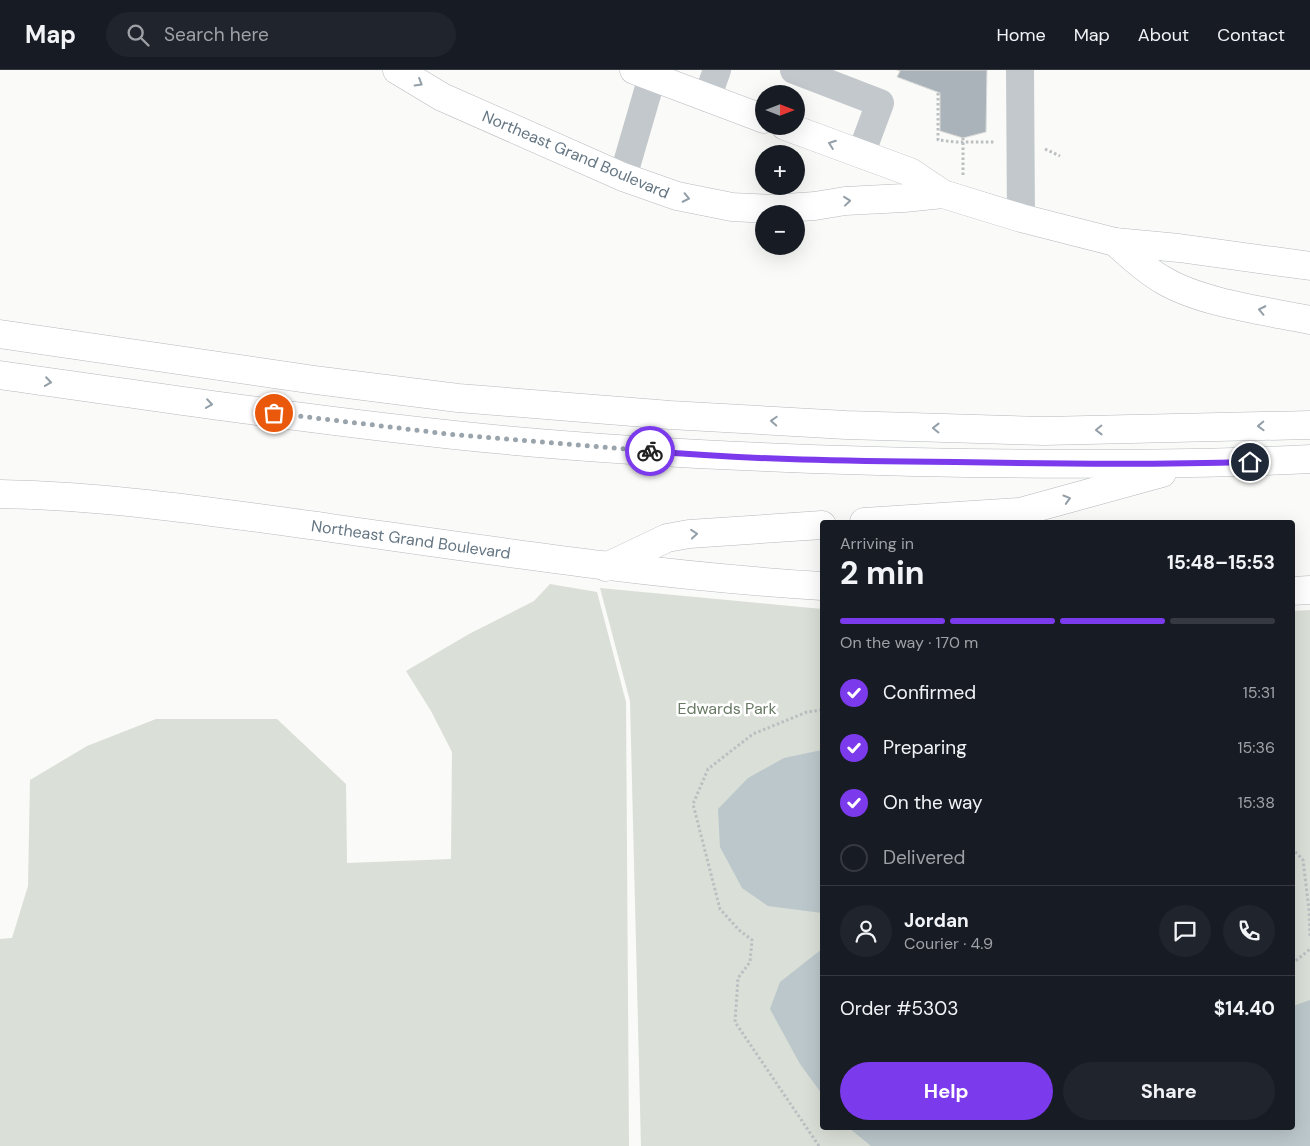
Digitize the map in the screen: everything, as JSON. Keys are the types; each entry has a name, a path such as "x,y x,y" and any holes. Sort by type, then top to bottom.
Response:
{"main road":[{"name":"Northeast Grand Boulevard","path":"397,70 442,97 623,177 678,196 732,207 771,208 815,206 845,201 952,197"},
{"path":"646,72 755,116"},
{"name":"Northeast Grand Boulevard","path":"805,133 910,172 952,197 1021,218 1115,242 1179,248 1310,266"},
{"path":"1115,242 1164,281 1197,295 1310,320"},
{"path":"0,334 316,380 458,398 670,415 846,425 1044,431 1310,425"},
{"path":"0,375 294,416 439,433 672,453 848,461 1047,464 1195,463 1310,459"},
{"path":"895,520 1020,512 1195,463"},
{"name":"Northeast Grand Boulevard","path":"0,494 29,494 143,504 260,518 606,567 820,586"},
{"path":"606,567 667,538 689,534 820,525"},
{"path":"1295,591 1310,590"}],"street":[{"path":"707,98 717,70"},
{"path":"794,70 880,103 861,154"},
{"path":"1020,70 1021,218"},
{"path":"623,177 646,72"}],"path":[{"path":"938,93 938,140 998,142"},
{"path":"952,197 963,140"},
{"path":"819,1146 735,1022 738,978 750,962 752,940 739,930 720,909 693,804 708,768 753,734 807,712 820,710"},
{"path":"1295,851 1303,860 1310,936"},
{"path":"1295,962 1310,949"}],"green space":[{"path":"550,584 597,592 626,702 629,1146 0,1146 0,939 12,938 28,886 30,780 87,746 156,719 277,719 346,784 347,863 451,859 452,752 431,711 406,671 469,634 534,601"},
{"name":"Edwards Park","path":"600,588 820,609 820,1130 1295,1130 1295,611 1310,610 1310,1146 641,1146 630,701"}],"shaded area":[{"path":"820,750 820,913 768,906 742,888 720,847 718,809 748,778 784,758"},
{"path":"820,951 820,1091 800,1064 770,1009 780,982"},
{"path":"1310,1000 1310,1146 871,1146 851,1130 1295,1130 1295,1005"}],"building":[{"path":"897,70 987,70 986,132 963,138 940,131 940,93 897,77 900,71"}],"way so far":[{"path":"274,413 448,434 650,451"}],"route":[{"path":"650,451 848,461 1047,464 1250,462"}]}
